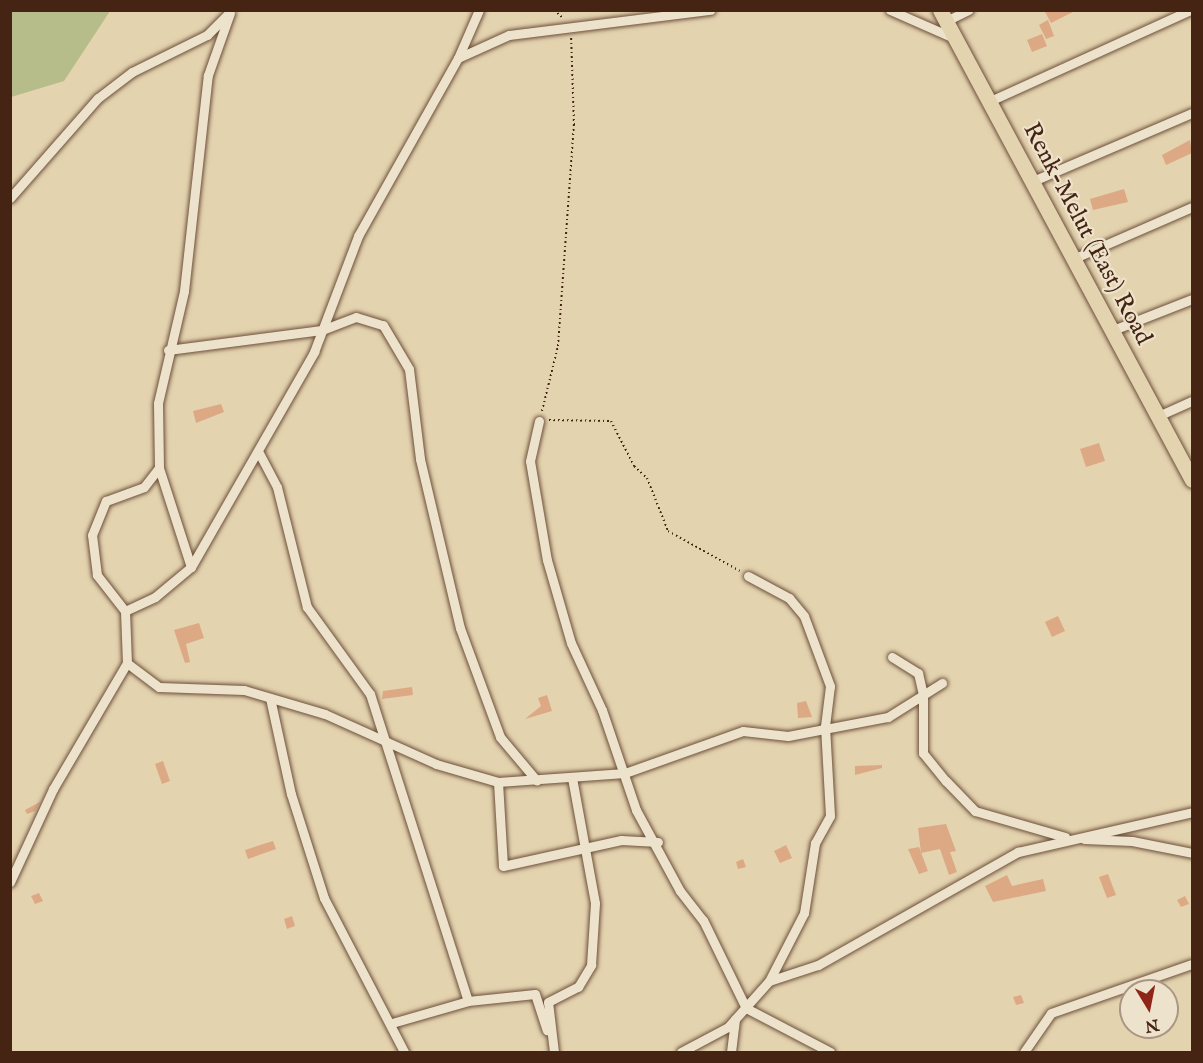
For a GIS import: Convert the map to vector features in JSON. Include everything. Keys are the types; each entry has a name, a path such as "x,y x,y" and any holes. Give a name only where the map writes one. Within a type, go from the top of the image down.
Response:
{"main road":[{"name":"Renk-Melut (East) Road","path":"943,16 1075,258 1192,480"}],"street":[{"path":"125,611 155,597 191,567 258,451 322,330 358,236 458,58 479,10"},
{"path":"458,58 509,35 710,10"},
{"path":"890,10 956,39"},
{"path":"943,16 969,10"},
{"path":"10,198 98,98 132,72 207,35 231,12"},
{"path":"191,567 159,468 158,404 168,350 184,291 208,75 231,12"},
{"path":"990,101 1191,12"},
{"path":"1033,181 1192,112"},
{"path":"1075,258 1192,207"},
{"path":"1113,330 1192,299"},
{"path":"168,350 322,330 356,317 383,325 409,369 420,459 460,628 500,737 537,781"},
{"path":"1158,416 1192,401"},
{"path":"539,421 531,461 547,560 571,643 625,774 636,810 658,842 746,1008 830,1053"},
{"path":"258,451 281,497 306,607 370,694 380,736 409,804 468,1001"},
{"path":"10,882 52,789 127,663 125,611 98,575 92,535 106,501 144,487 159,468"},
{"path":"681,1053 735,1019 770,981 804,913 814,843 830,816 825,726 830,686 804,616 789,598 748,576"},
{"path":"892,657 918,673 923,695 923,753 975,811 1067,838 1132,841 1192,853"},
{"path":"127,663 159,687 244,690 380,736 436,764 498,782 625,774 743,731 788,736 825,726 888,717 942,683"},
{"path":"270,698 291,794 324,898 377,1008 392,1023 404,1053"},
{"path":"392,1023 468,1001 535,994 554,1053 548,1002 578,987 591,965 595,903 581,849 572,778"},
{"path":"498,782 503,866 621,840 658,842"},
{"path":"770,981 818,965 1018,852 1067,838 1192,813"},
{"path":"1024,1053 1051,1013 1192,964"},
{"path":"731,1053 735,1019"}],"path":[{"path":"554,10 571,26 574,125 558,346 539,421 611,422 634,466 647,478 668,531 748,576"}],"green space":[{"path":"11,10 110,11 64,81 11,97"}],"building":[{"path":"1044,10 1077,10 1051,23"},
{"path":"1048,20 1054,36 1046,39 1039,25"},
{"path":"1042,34 1047,46 1032,52 1027,40"},
{"path":"1190,140 1192,153 1166,165 1162,155"},
{"path":"1124,189 1128,202 1093,210 1090,199"},
{"path":"221,404 224,412 196,423 193,411"},
{"path":"1099,443 1105,461 1086,467 1080,449"},
{"path":"1058,616 1065,631 1052,637 1045,622"},
{"path":"199,623 204,638 186,644 190,662 185,663 174,630"},
{"path":"412,687 413,695 382,699 383,691"},
{"path":"547,695 552,711 525,719 541,706 538,698"},
{"path":"806,701 812,717 798,718 797,703"},
{"path":"163,761 170,781 162,784 155,764"},
{"path":"882,765 882,768 855,775 855,766"},
{"path":"40,802 35,811 27,814 25,810"},
{"path":"946,824 956,851 950,852 957,872 949,875 940,849 921,853 918,828"},
{"path":"273,841 276,849 248,859 245,850"},
{"path":"786,845 792,858 780,863 774,851"},
{"path":"919,847 928,871 919,874 908,849"},
{"path":"743,859 746,867 738,869 736,862"},
{"path":"1108,874 1116,895 1107,898 1099,877"},
{"path":"1007,875 1012,886 1043,879 1046,891 993,902 985,886"},
{"path":"39,893 43,901 35,904 31,896"},
{"path":"1185,896 1189,904 1181,907 1177,900"},
{"path":"292,916 295,926 287,929 284,919"},
{"path":"1021,995 1024,1003 1016,1005 1013,997"}]}
